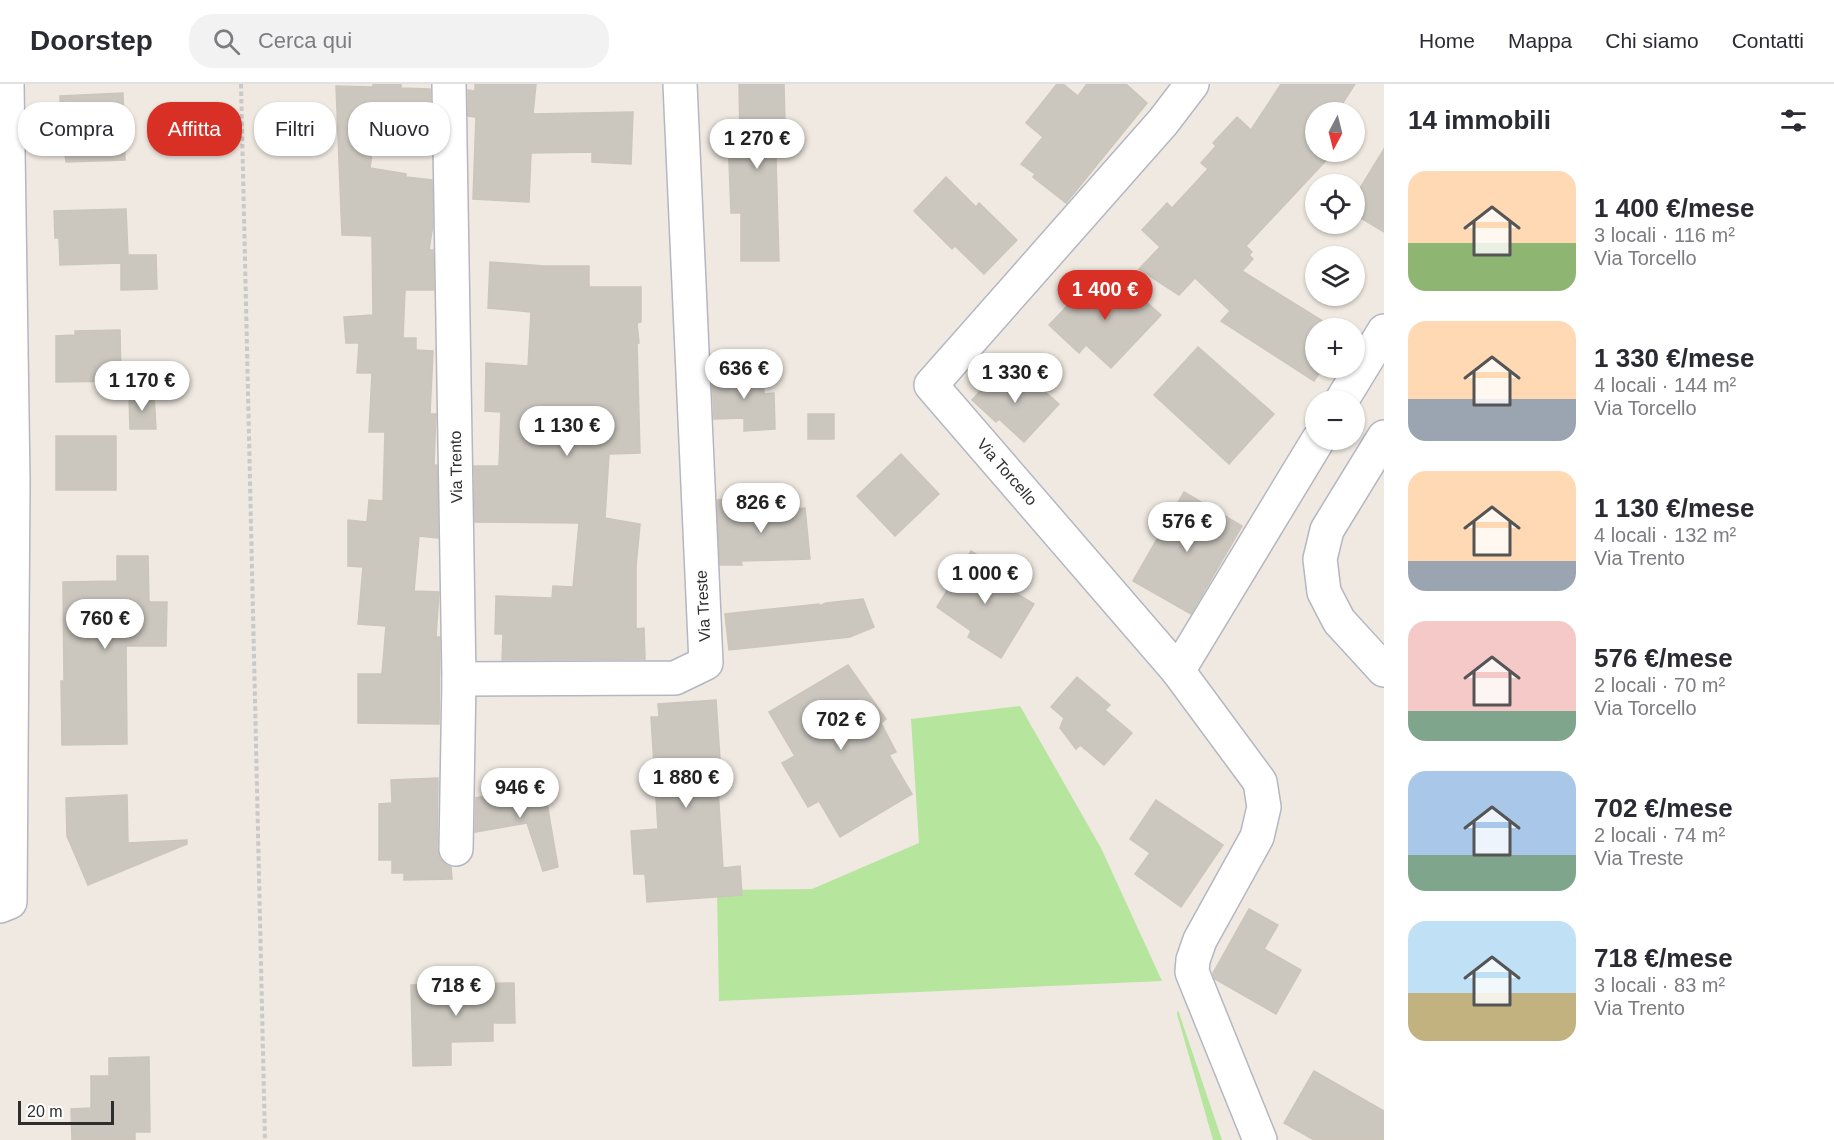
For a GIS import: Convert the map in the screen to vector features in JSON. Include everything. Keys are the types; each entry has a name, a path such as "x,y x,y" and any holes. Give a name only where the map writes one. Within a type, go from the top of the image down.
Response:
{"street":[{"path":"5,904 13,481 4,207 7,84"},
{"name":"Via Trento","path":"449,84 459,679 456,849"},
{"name":"Via Treste","path":"459,679 675,678 706,663 680,84"},
{"name":"Via Torcello","path":"1192,84 1155,131 931,385 1178,671 1260,782 1264,807 1257,837 1200,940 1193,960 1192,972 1260,1140"},
{"path":"1348,390 1384,331"},
{"path":"1384,437 1327,530 1320,559 1324,592 1339,621 1384,670"},
{"path":"1178,671 1312,450"}],"path":[{"path":"241,84 265,1140"}],"green space":[{"path":"1020,706 1101,848 1162,981 719,1001 717,890 812,889 919,843 911,719"},
{"path":"1178,1010 1222,1140 1213,1140 1177,1014"}],"building":[{"path":"373,84 401,84 401,88 430,89 430,102 348,102 348,156 372,156 370,168 406,174 406,177 432,180 433,225 429,250 433,250 434,290 405,290 403,338 416,338 416,350 433,351 430,414 436,414 434,465 437,465 438,538 419,536 414,591 439,592 436,637 440,637 439,724 358,723 358,674 382,674 386,626 358,624 363,567 348,566 348,520 367,522 369,500 383,501 385,432 369,432 372,373 357,373 359,343 346,343 344,317 373,315 372,236 342,235 336,86 373,87"},
{"path":"475,84 536,84 533,114 633,112 631,164 592,162 592,152 531,153 529,202 473,199 476,117 468,116 468,90 475,91"},
{"path":"739,84 784,84 785,126 775,126 779,261 741,261 741,213 731,213 728,135 740,135"},
{"path":"1057,84 1063,84 1078,96 1087,84 1126,84 1147,103 1066,203 1033,177 1035,174 1021,164 1043,137 1026,123"},
{"path":"1281,84 1355,84 1343,102 1305,102 1305,162 1325,162 1313,174 1305,174 1305,183 1246,246 1252,252 1249,255 1253,259 1242,271 1318,318 1305,318 1305,375 1221,321 1230,311 1195,278 1179,295 1139,269 1160,247 1142,230 1167,203 1172,208 1208,169 1201,163 1216,146 1213,143 1237,117 1251,130"},
{"path":"123,93 123,102 60,102 60,96"},
{"path":"1384,149 1384,232 1365,221 1365,180"},
{"path":"65,156 125,156 125,160 66,162"},
{"path":"946,177 976,207 979,203 1017,240 984,274 955,246 952,249 914,211"},
{"path":"126,209 128,255 156,255 157,289 121,290 121,263 60,265 59,238 55,238 54,211"},
{"path":"490,262 544,266 589,266 589,287 641,287 641,322 637,323 640,453 609,454 605,518 640,524 636,567 636,629 644,628 645,659 502,660 503,634 495,634 496,596 552,598 553,586 573,587 579,523 475,522 474,466 499,466 501,412 485,411 486,363 528,366 531,312 488,308"},
{"path":"1096,276 1116,294 1126,284 1161,315 1111,368 1086,345 1079,353 1049,325"},
{"path":"120,330 121,381 56,382 56,336 75,335 75,331"},
{"path":"1198,347 1274,414 1229,464 1154,395"},
{"path":"1003,366 1028,389 1037,385 1059,404 1024,442 999,419 996,422 972,400"},
{"path":"763,370 764,394 774,393 775,429 744,431 744,418 714,419 712,377 729,376 729,371"},
{"path":"154,395 156,429 130,429 129,396"},
{"path":"808,414 834,414 834,439 808,439"},
{"path":"56,436 116,436 116,490 56,490"},
{"path":"901,454 939,494 895,536 857,496"},
{"path":"1184,492 1242,526 1191,614 1133,581"},
{"path":"737,498 738,508 781,507 781,510 805,508 810,559 741,561 742,565 720,565 717,500"},
{"path":"971,551 1007,574 1001,584 1034,604 1001,658 968,637 971,631 937,607"},
{"path":"117,556 148,556 149,602 167,602 166,646 126,646 127,744 62,745 63,582 117,581"},
{"path":"863,599 874,627 850,637 729,650 725,614 819,604 819,606 826,603"},
{"path":"848,665 886,719 881,723 896,752 889,755 912,794 840,837 819,801 808,807 782,763 795,756 769,712"},
{"path":"1077,677 1110,705 1105,710 1132,733 1104,765 1080,745 1076,749 1060,728 1064,718 1051,707"},
{"path":"716,700 722,789 718,789 723,868 740,866 742,895 647,902 645,874 634,874 631,831 658,829 651,717 659,717 658,704"},
{"path":"438,778 437,849 440,859 451,867 452,879 404,880 404,873 392,873 392,860 379,860 379,804 392,803 391,780"},
{"path":"544,786 558,867 543,871 527,823 475,832 476,798"},
{"path":"127,795 128,843 187,840 187,844 88,885 67,836 66,798"},
{"path":"1156,800 1223,845 1181,907 1135,874 1150,853 1130,839"},
{"path":"1249,909 1278,925 1264,949 1301,970 1276,1014 1215,979 1213,973"},
{"path":"514,983 515,1023 493,1023 493,1041 451,1042 451,1065 413,1066 411,985"},
{"path":"149,1057 150,1132 135,1132 135,1140 72,1140 71,1109 91,1108 91,1076 109,1076 109,1058"},
{"path":"1314,1071 1384,1111 1384,1140 1314,1140 1284,1123"}]}
